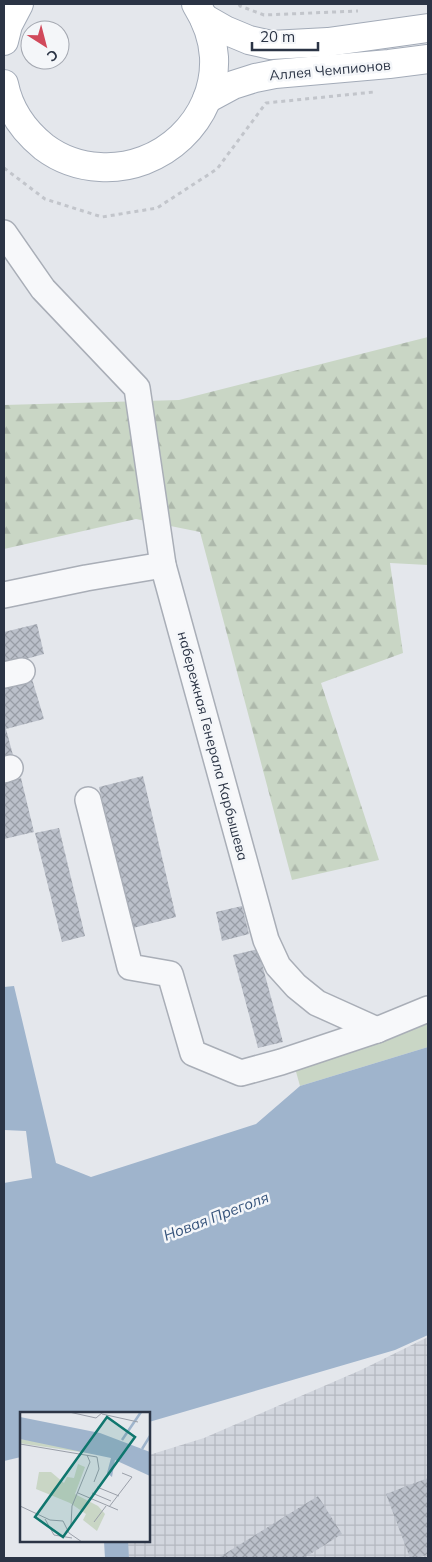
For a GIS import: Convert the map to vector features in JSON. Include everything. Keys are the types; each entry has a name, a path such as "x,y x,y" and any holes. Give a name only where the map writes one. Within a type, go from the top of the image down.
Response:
{"main road":[{"name":"Аллея Чемпионов","path":"200,11 226,30 249,40 271,45 328,42 428,28"},
{"name":"Аллея Чемпионов","path":"6,98 21,124 35,140 51,152 70,161 84,165 111,168 138,163 152,158 170,148 185,134 198,118 207,99 212,79 214,58 211,38 200,11"},
{"name":"Аллея Чемпионов","path":"207,99 233,85 261,76 428,59"}],"street":[{"name":"набережная Генерала Карбышева","path":"4,233 43,289 137,388 163,565 266,940 278,966 296,986 317,1003 377,1030"},
{"path":"4,595 86,578 163,565"},
{"path":"88,800 130,967 170,974 194,1053 242,1072 281,1062 377,1030 428,1009"}],"path":[{"path":"238,4 264,15 359,11"},
{"path":"4,168 45,199 102,217 158,208 217,169 266,103 375,92"}],"shaded area":[{"path":"428,1337 428,1558 129,1558 127,1542 150,1542 150,1455 204,1438 361,1370"}],"green space":[{"path":"428,337 428,565 390,563 403,653 321,683 379,860 292,880 200,532 136,519 4,549 4,405 179,400"},
{"path":"428,1020 428,1047 300,1086 295,1068"}],"water":[{"name":"Новая Преголя","path":"14,986 56,1163 91,1177 256,1124 300,1086 428,1047 428,1335 395,1350 150,1422 150,1412 20,1412 20,1457 4,1461 4,1183 32,1178 26,1131 4,1130 4,987"}],"building":[{"path":"37,624 44,654 4,665 4,632"},
{"path":"32,679 44,719 6,729 14,759 4,761 4,687"},
{"path":"143,776 176,917 133,928 99,787"},
{"path":"21,778 34,832 4,839 4,783"},
{"path":"59,828 85,936 62,942 35,833"},
{"path":"242,906 249,934 222,941 216,912"},
{"path":"258,949 283,1042 258,1048 233,955"},
{"path":"428,1478 428,1554 418,1558 410,1558 386,1494"},
{"path":"318,1496 342,1534 304,1558 218,1558"}],"waterway":[{"path":"116,1542 117,1558"}]}
